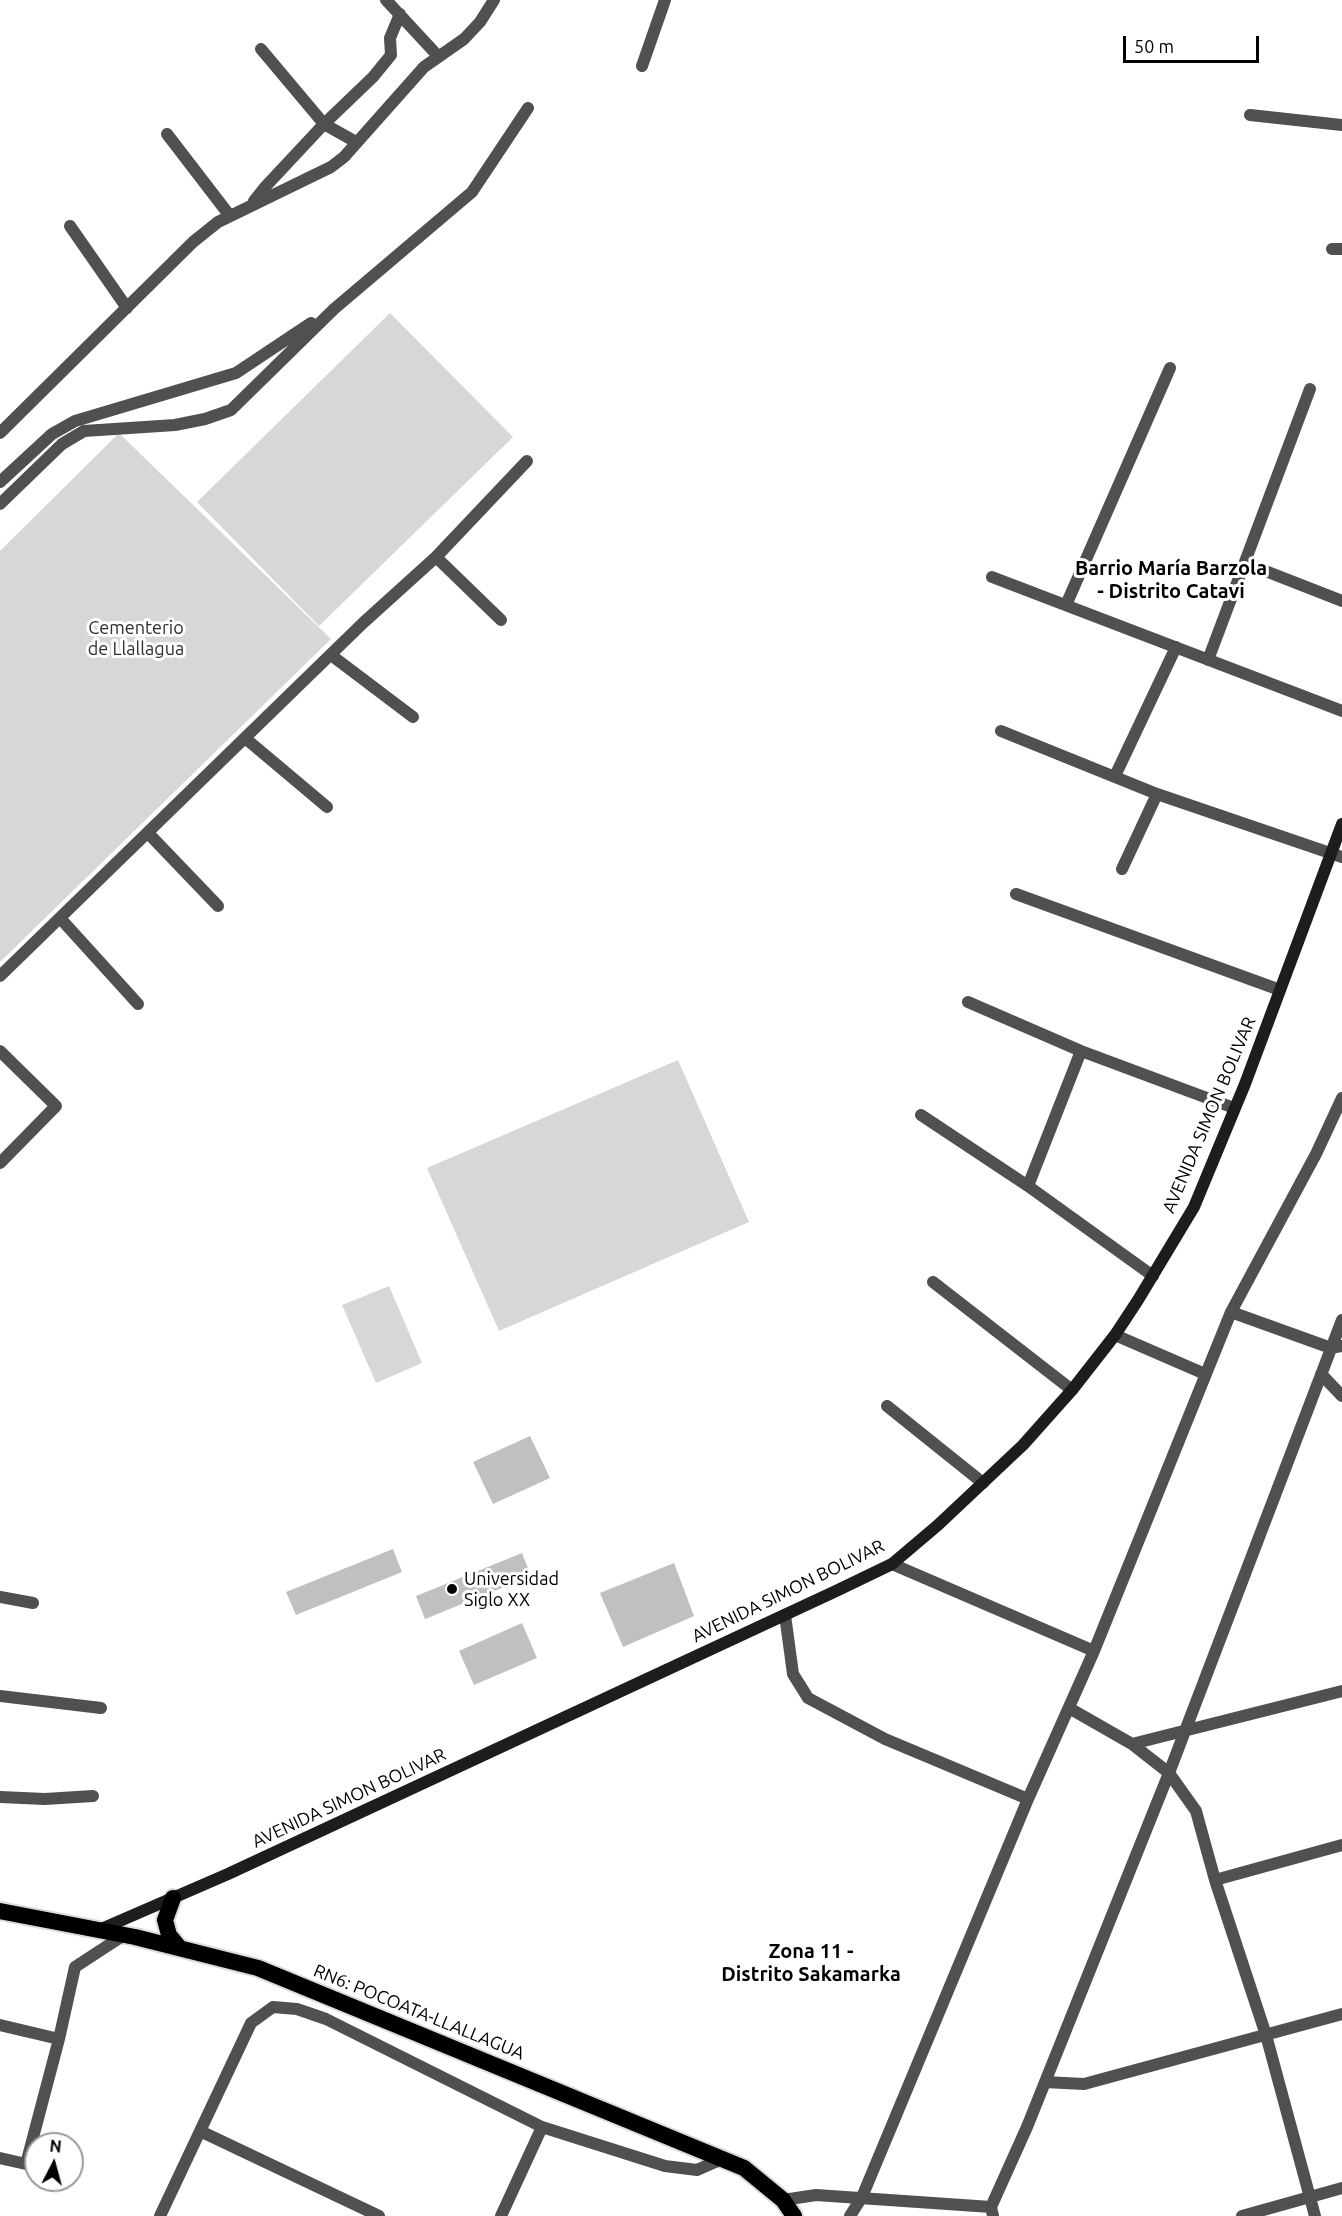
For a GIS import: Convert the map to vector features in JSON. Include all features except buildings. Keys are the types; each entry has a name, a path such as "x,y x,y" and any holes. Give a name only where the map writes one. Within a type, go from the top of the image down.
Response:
{"highway":[{"path":"173,1898 165,1920 169,1935 179,1947"},
{"name":"RN6: POCOATA-LLALLAGUA","path":"0,1911 179,1947 258,1968 744,2168 783,2200 794,2216"}],"main road":[{"name":"AVENIDA SIMON BOLIVAR","path":"98,1930 239,1869 892,1564 983,1484 1023,1445 1072,1390 1114,1335 1194,1208 1280,990 1337,856 1342,825"}],"street":[{"path":"386,0 438,56"},
{"path":"0,433 192,242 218,222 331,166 344,157 424,67 464,39 480,22 494,0"},
{"path":"642,66 665,0"},
{"path":"252,205 266,186 324,124 373,77 391,55 390,38 399,14"},
{"path":"261,49 324,124 356,142"},
{"path":"0,504 62,444 84,431 175,425 205,419 231,410 334,309 472,192 528,108"},
{"path":"1250,115 1342,125"},
{"path":"167,134 230,216"},
{"path":"70,226 127,308"},
{"path":"0,482 52,434 75,421 236,373 334,309"},
{"path":"1066,605 1170,368"},
{"path":"1208,660 1310,389"},
{"path":"0,976 244,738 436,556 527,461"},
{"path":"436,556 501,620"},
{"path":"1245,563 1342,601"},
{"path":"992,577 1342,711"},
{"path":"1115,776 1176,647"},
{"path":"331,655 413,717"},
{"path":"1001,731 1156,794 1337,856"},
{"path":"244,738 327,807"},
{"path":"1122,869 1156,794"},
{"path":"148,833 218,906"},
{"path":"1017,894 1280,990"},
{"path":"60,918 138,1004"},
{"path":"968,1002 1081,1051 1234,1108"},
{"path":"0,1051 56,1106 0,1163"},
{"path":"1028,1185 1081,1051"},
{"path":"850,2216 862,2197 1028,1799 1094,1651 1231,1312 1316,1154 1342,1098"},
{"path":"921,1115 1028,1185 1153,1276"},
{"path":"933,1282 1072,1390"},
{"path":"1231,1312 1337,1347"},
{"path":"783,2200 816,2194 992,2211 1169,1773 1183,1731 1321,1374 1337,1347 1342,1320"},
{"path":"1114,1335 1205,1374"},
{"path":"1321,1374 1342,1396"},
{"path":"887,1406 983,1484"},
{"path":"892,1564 1094,1651"},
{"path":"0,1597 33,1603"},
{"path":"785,1615 793,1674 808,1698 885,1739 1028,1799"},
{"path":"1132,1744 1342,1691"},
{"path":"0,1696 101,1708"},
{"path":"1069,1708 1132,1744 1169,1773 1196,1811 1215,1880 1266,2035 1315,2216"},
{"path":"0,1797 45,1799 93,1796"},
{"path":"1215,1880 1342,1845"},
{"path":"0,2158 26,2164 60,2039 75,1967 124,1935"},
{"path":"160,2216 251,2023 273,2007 297,2009 326,2019 542,2127 664,2166 697,2170 722,2159"},
{"path":"1045,2082 1084,2084 1342,2014"},
{"path":"0,2025 60,2039"},
{"path":"501,2216 542,2127"},
{"path":"200,2131 379,2216"},
{"path":"1242,2216 1342,2188"}],"green space":[{"path":"390,313 513,437 319,626 197,502"},
{"name":"Cementerio de Llallagua","path":"119,433 331,639 0,962 0,551"},
{"path":"678,1060 749,1222 499,1331 427,1168"},
{"path":"389,1286 422,1363 376,1383 342,1305"}],"place":[{"name":"Universidad Siglo XX","path":"452,1589"}],"district":[{"name":"Barrio María Barzola - Distrito Catavi","path":"1171,580"},
{"name":"Zona 11 - Distrito Sakamarka","path":"811,1962"}]}
